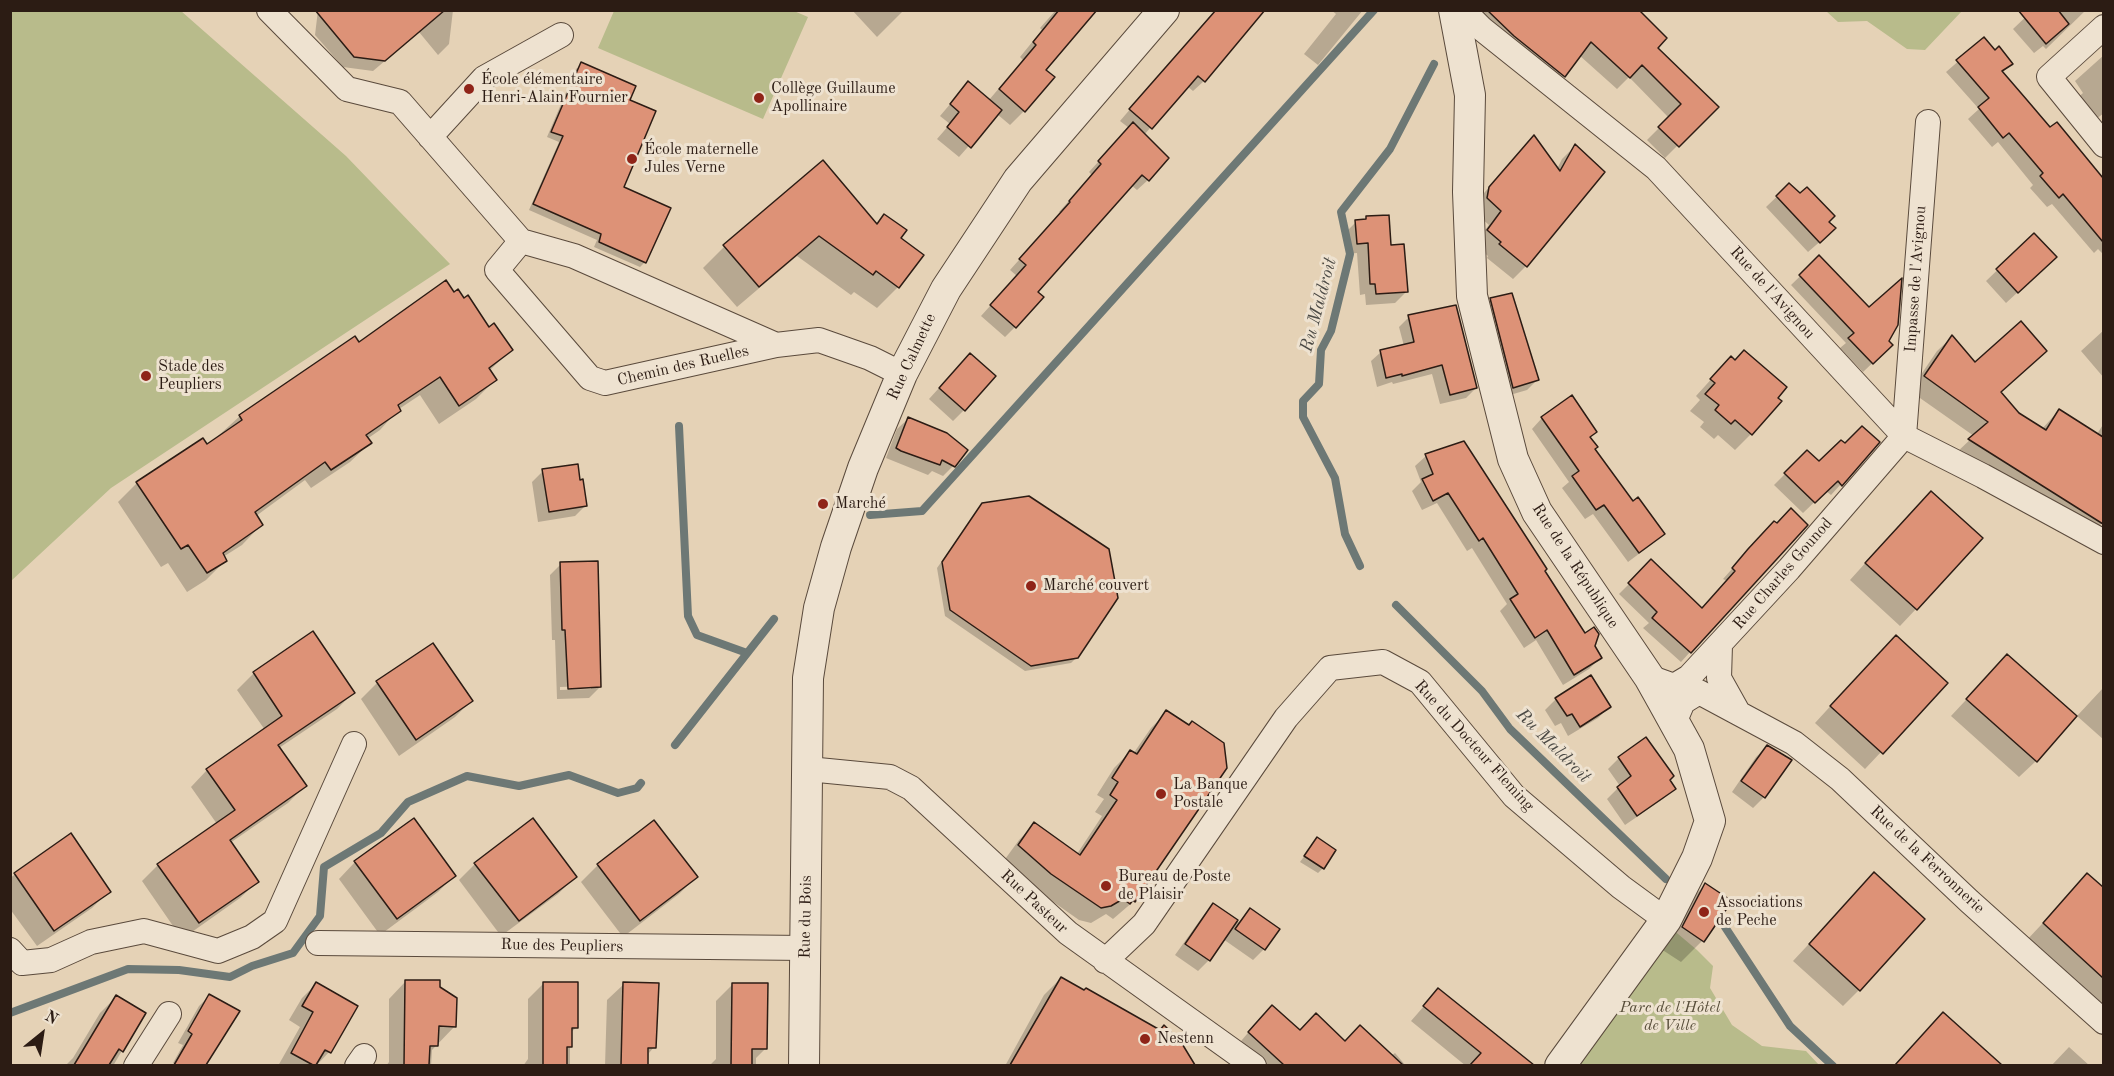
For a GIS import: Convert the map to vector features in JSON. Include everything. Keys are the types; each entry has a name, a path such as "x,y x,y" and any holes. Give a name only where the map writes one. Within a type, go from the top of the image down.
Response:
{"street":[{"path":"269,10 347,89 400,102 521,241"},
{"name":"Rue Calmette","path":"808,769 808,678 819,608 836,547 863,468 902,374 946,289 1018,180 1164,10"},
{"name":"Rue de la République","path":"1454,10 1470,95 1468,192 1472,296 1513,459 1537,512 1649,677 1689,749 1710,821 1697,858 1666,920 1560,1065"},
{"name":"Rue de l'Avignou","path":"1463,10 1482,29 1656,168 1904,436 1983,476 2103,542"},
{"path":"2103,27 2049,77 2103,145"},
{"path":"430,137 484,78 561,35"},
{"name":"Impasse de l'Avignou","path":"1904,436 1928,122"},
{"name":"Chemin des Ruelles","path":"776,345 574,256 521,241 497,270 590,378 605,384 776,345 819,340 870,358 902,374"},
{"name":"Rue Charles Gounod","path":"1649,677 1674,686 1689,677 1720,645 1904,436"},
{"path":"1720,645 1719,678 1739,713"},
{"name":"Rue du Docteur Fleming","path":"1105,961 1144,924 1286,717 1330,668 1383,662 1420,682 1514,796 1622,887 1666,920"},
{"name":"Rue de la Ferronnerie","path":"1674,723 1683,702 1699,692 1794,743 1840,779 1969,901 2103,1022"},
{"path":"10,950 22,963 51,960 91,942 144,931 218,951 252,937 275,921 354,744"},
{"name":"Rue du Bois","path":"804,1065 808,769"},
{"name":"Rue Pasteur","path":"808,769 890,777 911,788 1068,933 1254,1065"},
{"name":"Rue des Peupliers","path":"318,943 806,948"},
{"path":"136,1065 169,1014"}],"green space":[{"name":"Stade des Peupliers","path":"11,10 181,11 346,156 450,264 111,488 11,581"},
{"path":"614,11 794,11 808,17 763,119 598,48"},
{"path":"1826,11 1962,11 1925,50 1907,49 1867,21 1838,22"},
{"name":"Parc de l'Hôtel de Ville","path":"1671,928 1713,966 1710,988 1732,1025 1762,1046 1806,1051 1819,1065 1576,1066"}],"building":[{"path":"315,10 445,10 385,61 354,57"},
{"path":"1059,10 1097,10 1046,70 1055,77 1025,112 999,89 1036,45 1033,42"},
{"path":"1216,10 1265,10 1205,82 1198,76 1152,129 1129,109"},
{"path":"1487,10 1639,10 1667,38 1658,48 1719,107 1679,147 1658,127 1681,104 1642,65 1630,78 1591,42 1565,77 1514,36"},
{"path":"2018,10 2058,10 2069,24 2046,44"},
{"path":"1984,37 1995,50 1999,46 2013,64 2002,71 2050,127 2057,122 2103,178 2103,242 2063,194 2059,198 2040,176 2043,173 2009,133 2003,138 1978,107 1989,98 1956,60"},
{"path":"581,62 636,86 630,100 656,111 624,187 671,208 646,263 599,242 601,234 533,204 563,136 551,132"},
{"path":"968,81 1002,110 971,148 947,127 959,112 950,104"},
{"path":"1133,122 1169,158 1149,181 1142,175 1038,292 1044,297 1016,328 990,305 1026,265 1019,259 1070,202 1101,164 1098,161"},
{"path":"1534,135 1560,171 1575,144 1605,172 1527,267 1499,244 1501,242 1487,230 1501,211 1487,198 1489,187"},
{"path":"823,160 877,224 884,214 907,230 901,238 924,255 899,288 876,271 873,275 819,236 759,287 723,245"},
{"path":"1789,183 1800,193 1807,187 1835,216 1829,222 1836,228 1820,243 1776,196"},
{"path":"1389,215 1391,245 1404,244 1408,292 1376,294 1375,284 1370,284 1368,243 1357,244 1355,220 1366,219 1366,216"},
{"path":"2034,233 2057,257 2018,293 1996,269"},
{"path":"1819,255 1869,307 1902,278 1898,325 1889,341 1893,345 1873,364 1848,338 1854,333 1799,275"},
{"path":"446,280 454,292 458,289 464,298 468,295 489,327 494,323 513,350 489,368 497,380 459,406 440,377 398,405 401,411 366,435 372,443 331,470 325,462 255,512 263,525 223,553 227,561 207,573 188,545 181,549 136,482 203,438 207,444 242,420 239,415 355,336 359,342"},
{"path":"1512,293 1539,380 1513,388 1490,298"},
{"path":"1456,305 1477,388 1450,395 1442,365 1386,378 1380,350 1414,342 1408,315"},
{"path":"2021,321 2047,351 2001,392 2019,413 2046,430 2059,409 2103,437 2103,524 1968,439 1988,422 1924,376 1952,335 1975,362"},
{"path":"1744,350 1787,387 1778,398 1782,401 1752,435 1735,420 1731,424 1715,410 1719,405 1705,394 1715,383 1710,379 1731,356 1735,360"},
{"path":"970,353 996,376 965,411 939,388"},
{"path":"1572,395 1597,432 1590,437 1598,447 1595,449 1633,501 1638,497 1665,534 1639,553 1604,505 1596,510 1572,476 1579,471 1541,417"},
{"path":"908,417 947,433 968,450 955,467 942,460 940,465 896,448"},
{"path":"1862,426 1880,442 1842,486 1838,481 1815,503 1784,473 1807,450 1819,461 1841,440 1845,443"},
{"path":"1464,441 1547,569 1545,571 1585,633 1594,627 1599,634 1595,646 1602,658 1574,675 1547,630 1535,638 1510,599 1518,594 1483,538 1479,541 1448,493 1433,501 1422,479 1433,474 1425,454"},
{"path":"578,464 587,506 549,512 542,469"},
{"path":"1931,491 1983,538 1917,610 1865,563"},
{"name":"Marché couvert","path":"1029,496 1109,549 1118,598 1078,658 1031,666 950,610 942,562 982,503"},
{"path":"1791,508 1808,525 1691,653 1652,618 1657,612 1628,583 1651,559 1702,608 1735,571 1732,568 1748,549 1774,521 1777,523"},
{"path":"598,561 601,687 568,689 565,630 562,630 560,562"},
{"path":"313,631 355,693 278,745 307,786 230,840 259,882 199,923 157,864 235,810 206,769 282,716 253,672"},
{"path":"1896,635 1948,683 1883,754 1830,706"},
{"path":"433,643 473,701 416,740 376,681"},
{"path":"2007,654 2077,716 2037,762 1966,699"},
{"path":"1591,675 1611,707 1580,727 1572,714 1567,716 1555,698"},
{"path":"1166,710 1189,725 1192,721 1224,743 1227,768 1135,902 1133,900 1130,904 1123,899 1111,906 1101,908 1051,874 1018,845 1034,822 1080,855 1117,800 1110,795 1118,782 1112,778 1130,750 1137,754"},
{"path":"1646,737 1674,776 1670,780 1676,789 1637,816 1617,787 1631,776 1618,757"},
{"path":"1767,745 1792,760 1765,798 1741,781"},
{"path":"414,818 456,876 397,919 354,861"},
{"path":"533,818 577,877 519,921 474,863"},
{"path":"654,820 698,877 640,921 597,864"},
{"path":"71,833 111,892 54,931 14,873"},
{"path":"1317,837 1336,850 1324,869 1304,856"},
{"path":"1874,872 1925,919 1860,991 1809,944"},
{"path":"2087,873 2103,887 2103,978 2043,923"},
{"name":"Associations de Peche","path":"1705,883 1732,901 1704,942 1682,927"},
{"path":"1213,903 1238,920 1210,961 1185,944"},
{"path":"1250,908 1280,929 1265,950 1235,929"},
{"path":"1061,977 1084,990 1086,988 1160,1030 1164,1025 1181,1042 1195,1065 1010,1065"},
{"path":"405,980 440,980 440,987 457,998 456,1027 439,1026 438,1046 430,1046 429,1065 404,1065"},
{"path":"316,982 358,1006 331,1053 325,1050 316,1065 313,1065 291,1053 313,1012 302,1006"},
{"path":"543,982 578,982 578,1028 572,1028 572,1047 567,1047 567,1065 543,1065"},
{"path":"623,982 659,983 656,1048 648,1048 648,1065 621,1065"},
{"path":"732,983 768,983 767,1049 752,1049 752,1065 731,1065"},
{"path":"1438,988 1534,1065 1470,1065 1481,1053 1423,1006"},
{"path":"209,994 240,1011 206,1065 174,1065 192,1034 188,1031"},
{"path":"116,995 146,1013 123,1052 119,1049 109,1065 74,1065"},
{"path":"1272,1005 1300,1030 1316,1013 1345,1041 1360,1025 1403,1065 1284,1065 1248,1032"},
{"path":"1943,1012 2002,1065 1895,1065"}],"waterway":[{"path":"870,515 922,511 1374,10"},
{"name":"Ru Maldroit","path":"1360,566 1345,534 1335,478 1303,417 1303,401 1319,384 1321,350 1331,331 1350,254 1341,212 1390,149 1434,64"},
{"path":"679,426 688,616 697,635 747,653"},
{"name":"Ru Maldroit","path":"1396,605 1482,691 1510,729 1666,879"},
{"path":"675,745 774,619"},
{"path":"10,1013 128,969 179,970 230,977 252,966 293,953 320,916 324,867 381,833 408,802 467,776 519,786 569,775 618,793 637,788 641,783"},
{"name":"Ru Maldroit","path":"1725,927 1790,1026 1833,1066"}],"place":[{"name":"École élémentaire Henri-Alain Fournier","path":"469,89"},
{"name":"Collège Guillaume Apollinaire","path":"759,98"},
{"name":"École maternelle Jules Verne","path":"632,159"},
{"name":"Stade des Peupliers","path":"146,376"},
{"name":"Marché","path":"823,504"},
{"name":"Marché couvert","path":"1031,586"},
{"name":"La Banque Postale","path":"1161,794"},
{"name":"Bureau de Poste de Plaisir","path":"1106,886"},
{"name":"Associations de Peche","path":"1704,912"},
{"name":"Nestenn","path":"1145,1039"}]}
